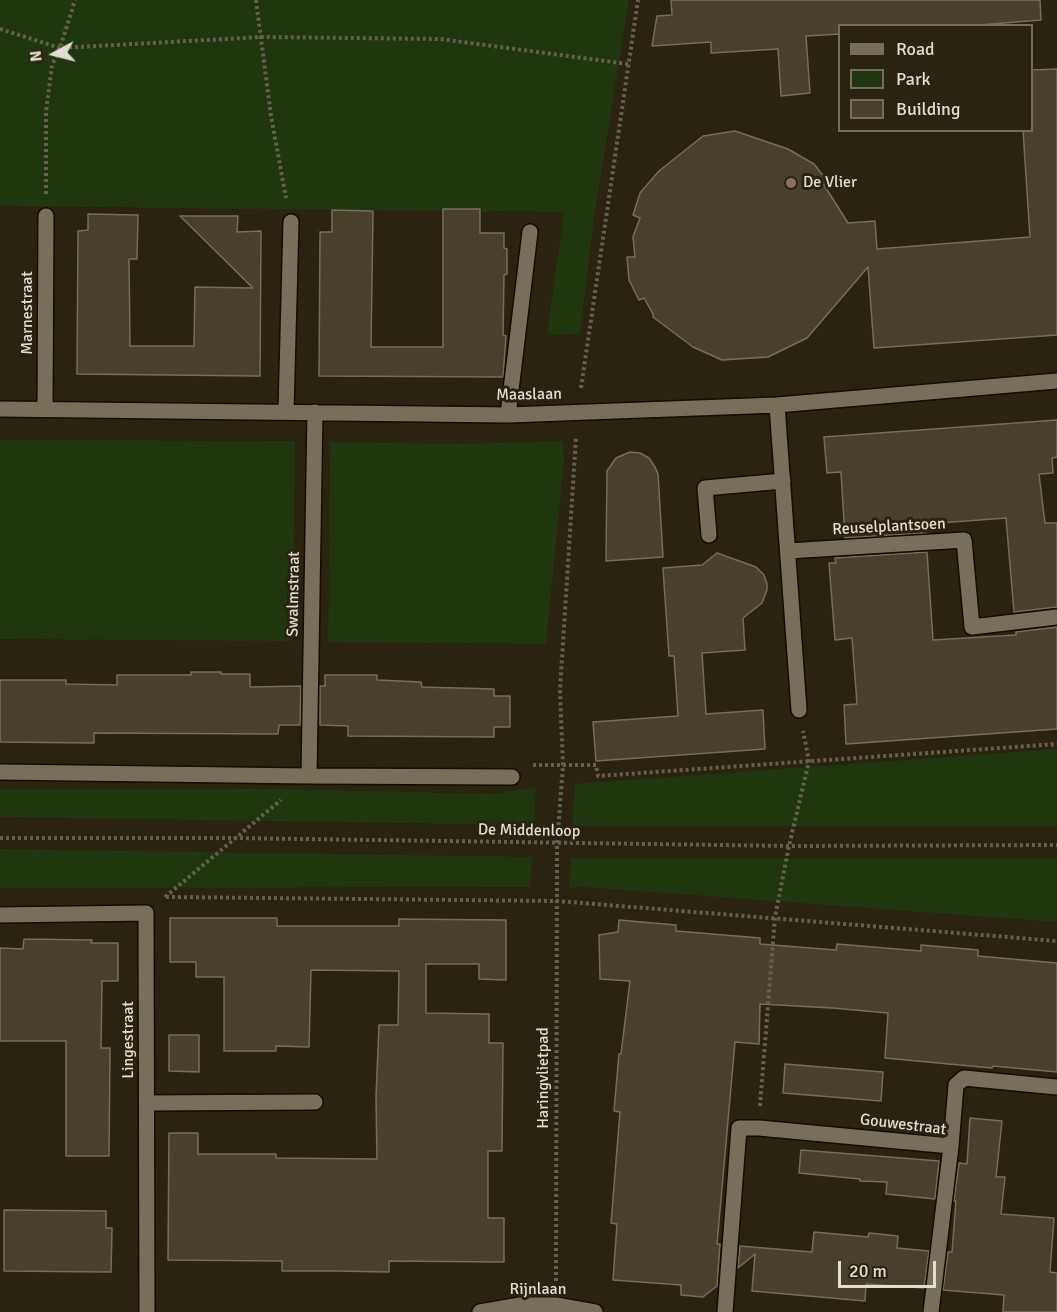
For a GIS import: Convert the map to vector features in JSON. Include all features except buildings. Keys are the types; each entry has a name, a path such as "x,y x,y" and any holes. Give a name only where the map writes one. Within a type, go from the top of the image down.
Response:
{"street":[{"name":"Marnestraat","path":"45,410 46,216"},
{"path":"286,411 291,222"},
{"path":"507,415 530,232"},
{"name":"Maaslaan","path":"0,409 507,415 777,405 1057,381"},
{"path":"777,405 799,710"},
{"name":"Swalmstraat","path":"309,776 315,412"},
{"path":"710,536 705,488 783,482"},
{"name":"Reuselplantsoen","path":"788,551 964,540 972,627 1057,617"},
{"path":"0,772 512,777"},
{"path":"0,915 146,913"},
{"name":"Lingestraat","path":"146,913 147,1312"},
{"path":"951,1146 956,1085 964,1078 1057,1087"},
{"path":"147,1103 315,1102"},
{"path":"725,1312 739,1128 759,1128"},
{"name":"Gouwestraat","path":"759,1128 951,1146 931,1312"},
{"name":"Rijnlaan","path":"480,1312 520,1305 556,1305 595,1312"}],"path":[{"path":"46,216 46,112 52,65 60,48 75,0"},
{"path":"256,0 271,116 291,222"},
{"path":"0,30 60,48 261,36 440,39 628,64"},
{"path":"759,1128 774,917 809,761 799,710"},
{"path":"563,766 596,765 598,776 1057,744"},
{"path":"146,913 309,776"},
{"name":"De Middenloop","path":"0,838 235,838 789,846 1057,845"},
{"name":"Haringvlietpad","path":"556,1305 557,844"},
{"path":"166,897 557,901 1057,941"}],"green space":[{"path":"0,0 629,0 594,217 580,334 547,335 564,212 0,206"},
{"path":"0,440 295,441 293,641 0,639"},
{"path":"563,441 564,460 546,644 328,642 330,442 460,444"},
{"path":"1057,749 1057,826 572,826 575,784"},
{"path":"536,788 534,825 0,817 0,789 279,789 491,794"},
{"path":"0,849 532,857 530,887 0,888"},
{"path":"571,858 1057,858 1057,922 584,887 569,888"}],"place":[{"name":"De Vlier","path":"791,183"}]}
